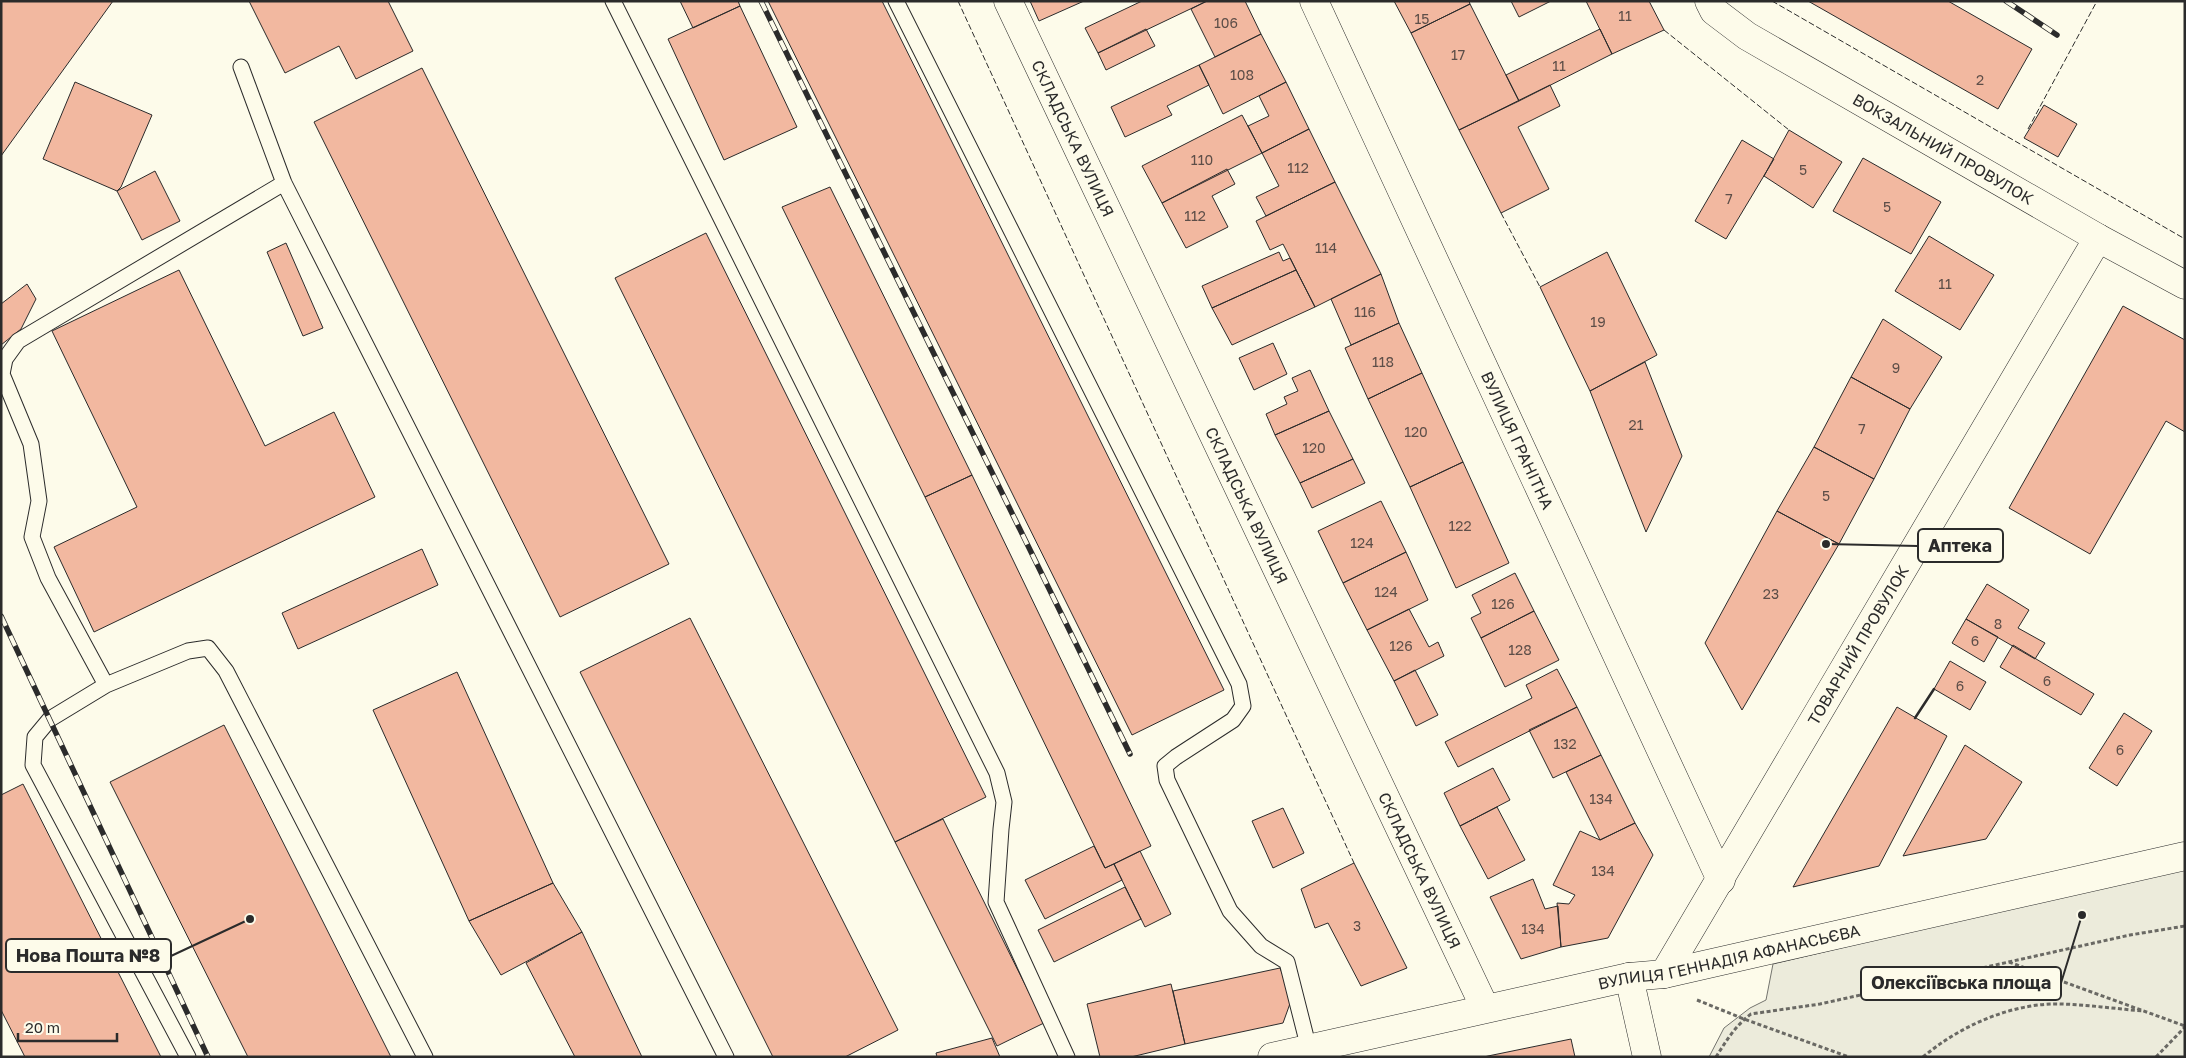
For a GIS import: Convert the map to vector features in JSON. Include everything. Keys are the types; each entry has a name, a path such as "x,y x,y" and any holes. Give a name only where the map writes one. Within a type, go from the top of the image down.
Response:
{"street":[{"name":"СКЛАДСЬКА ВУЛИЦЯ","path":"1008,1 1485,1008"},
{"name":"ВУЛИЦЯ ГРАНІТНА","path":"1314,1 1721,880"},
{"name":"ВОКЗАЛЬНИЙ ПРОВУЛОК","path":"1709,1 1714,11 1747,36 2098,238 2185,285"},
{"name":"ТОВАРНИЙ ПРОВУЛОК","path":"1664,974 2098,238"},
{"name":"ВУЛИЦЯ ГЕННАДІЯ АФАНАСЬЄВА","path":"1272,1057 1629,977 1664,974 2185,856"},
{"path":"1629,977 1647,1057"}],"lane":[{"path":"613,1 997,773 1004,802 996,902 1067,1057"},
{"path":"896,1 1238,684 1242,706 1233,720 1176,756 1165,766 1167,780 1230,912 1261,946 1287,962 1309,1049"},
{"path":"241,67 284,183 726,1057"},
{"path":"106,685 48,578 32,537 39,501 31,444 2,374 5,359 18,341 284,183"},
{"path":"188,1057 33,765 35,737 50,719 106,685 188,651 208,648 226,671 425,1057"}],"path":[{"path":"1716,1057 1728,1038 1744,1019 1752,1014 1820,1004 2130,934 2185,926"},
{"path":"2008,962 2185,1026 2156,1057"},
{"path":"1664,974 1685,994 1744,1019 1849,1057"},
{"path":"1923,1057 1970,1026 2014,1009 2062,1004 2144,1011"}],"shaded area":[{"path":"2185,866 2185,1057 1709,1057 1724,1028 1750,1008 1766,1000 1773,964"}],"building":[{"path":"1,1 113,1 1,156"},
{"path":"249,1 388,1 413,51 356,79 339,46 285,73"},
{"path":"680,1 738,1 740,6 693,28"},
{"path":"768,1 882,1 1224,690 1132,735"},
{"path":"1030,1 1084,1 1039,21"},
{"path":"1142,1 1207,1 1098,53 1085,28"},
{"path":"1207,1 1245,1 1261,34 1215,57 1191,9"},
{"path":"1394,1 1469,1 1470,4 1411,33"},
{"path":"1511,1 1551,1 1519,17"},
{"path":"1586,1 1649,1 1664,30 1612,54"},
{"path":"1808,1 1948,1 2032,49 1998,109"},
{"path":"1470,4 1519,101 1459,130 1411,33"},
{"path":"740,6 797,127 724,160 668,39"},
{"path":"1146,29 1155,46 1106,70 1098,53"},
{"path":"1600,29 1612,54 1519,101 1506,75"},
{"path":"1261,34 1286,82 1223,114 1199,65"},
{"path":"1199,65 1209,85 1167,106 1172,115 1125,137 1111,107"},
{"path":"422,68 669,564 560,617 314,122"},
{"path":"75,82 152,115 121,187 117,191 43,159"},
{"path":"1286,82 1309,129 1262,153 1248,126 1269,116 1259,96"},
{"path":"1550,85 1560,106 1518,127 1549,189 1501,213 1459,130"},
{"path":"2044,105 2077,124 2058,157 2024,138"},
{"path":"1242,115 1262,153 1162,203 1142,166"},
{"path":"1309,129 1335,182 1266,216 1256,197 1279,186 1262,153"},
{"path":"1789,130 1842,162 1813,208 1764,176"},
{"path":"1742,140 1774,159 1726,239 1695,221"},
{"path":"1863,158 1941,202 1911,254 1833,211"},
{"path":"1227,169 1235,184 1212,196 1228,227 1186,248 1162,203"},
{"path":"155,171 180,221 142,240 117,191"},
{"path":"1335,182 1381,274 1315,307 1283,244 1270,250 1256,221"},
{"path":"830,187 972,475 925,497 782,207"},
{"path":"706,233 986,797 895,842 615,278"},
{"path":"1929,236 1994,275 1960,330 1895,291"},
{"path":"286,243 323,328 303,336 267,252"},
{"path":"1279,252 1283,261 1290,258 1296,270 1212,308 1202,286"},
{"path":"1607,252 1657,355 1590,391 1540,287"},
{"path":"179,270 265,446 334,412 375,497 94,632 54,547 137,507 52,331"},
{"path":"1296,270 1315,307 1232,345 1212,308"},
{"path":"1381,274 1399,323 1351,345 1331,299"},
{"path":"27,284 36,299 21,329 1,345 1,304"},
{"path":"2123,306 2185,340 2185,432 2166,421 2090,554 2009,508"},
{"path":"1883,319 1942,357 1910,409 1851,377"},
{"path":"1399,323 1422,373 1368,399 1345,348"},
{"path":"1273,343 1287,374 1254,390 1239,358"},
{"path":"1645,362 1682,456 1646,532 1590,391"},
{"path":"1310,370 1329,411 1275,435 1266,414 1287,404 1284,397 1298,391 1292,378"},
{"path":"1422,373 1463,462 1410,487 1368,399"},
{"path":"1851,377 1910,409 1874,479 1814,447"},
{"path":"1329,411 1353,459 1300,483 1275,435"},
{"path":"1814,447 1874,479 1839,544 1777,511"},
{"path":"1353,459 1365,483 1312,508 1300,483"},
{"path":"1463,462 1509,563 1456,588 1410,487"},
{"path":"972,475 1151,846 1105,868 925,497"},
{"path":"1381,501 1406,552 1343,583 1318,531"},
{"path":"1777,511 1839,544 1742,710 1705,643"},
{"path":"422,549 438,585 298,649 282,613"},
{"path":"1406,552 1428,600 1367,630 1343,583"},
{"path":"1515,573 1534,611 1481,638 1471,618 1481,613 1472,595"},
{"path":"1987,584 2029,610 2018,628 2045,643 2035,659 1966,619"},
{"path":"1409,609 1429,647 1438,642 1444,656 1394,681 1367,630"},
{"path":"1534,611 1559,660 1505,687 1481,638"},
{"path":"690,618 898,1030 845,1057 773,1057 580,672"},
{"path":"1966,619 1998,637 1984,662 1952,643"},
{"path":"2013,645 2094,694 2081,715 2000,667"},
{"path":"1950,661 1986,682 1970,710 1934,689"},
{"path":"1557,669 1577,707 1458,767 1445,742 1532,698 1526,685"},
{"path":"1415,670 1438,715 1416,726 1394,681"},
{"path":"457,672 553,883 469,921 373,710"},
{"path":"1577,707 1601,755 1553,778 1529,730"},
{"path":"1897,707 1947,736 1879,866 1793,887"},
{"path":"2124,713 2152,731 2117,786 2089,768"},
{"path":"224,725 391,1057 248,1057 110,782"},
{"path":"1965,745 2022,782 1986,839 1903,856"},
{"path":"1601,755 1635,823 1600,840 1566,772"},
{"path":"1493,768 1510,800 1460,826 1444,793"},
{"path":"23,784 161,1057 25,1057 1,1010 1,795"},
{"path":"1497,807 1525,860 1488,879 1460,826"},
{"path":"1283,808 1304,853 1273,868 1252,821"},
{"path":"943,819 1044,1023 997,1046 895,842"},
{"path":"1635,823 1653,855 1608,938 1561,947 1557,903 1569,904 1575,895 1553,885 1580,831 1600,840"},
{"path":"1094,846 1105,868 1114,864 1122,880 1045,919 1025,880"},
{"path":"1140,851 1171,914 1145,927 1114,864"},
{"path":"1354,863 1407,968 1361,986 1328,923 1315,928 1301,889"},
{"path":"1533,879 1545,909 1558,906 1561,947 1521,959 1490,897"},
{"path":"553,883 582,932 501,975 469,921"},
{"path":"1125,887 1141,919 1054,962 1038,930"},
{"path":"582,932 642,1057 575,1057 526,963"},
{"path":"1280,968 1292,998 1283,1023 1185,1044 1173,991"},
{"path":"1171,984 1185,1044 1131,1057 1100,1057 1087,1004"},
{"path":"992,1038 1000,1057 937,1057 936,1053"},
{"path":"1571,1039 1575,1057 1484,1057 1488,1056"}],"railway":[{"path":"761,1 1130,754"},
{"path":"2006,1 2057,35"},
{"path":"1,616 208,1057"}],"fence":[{"path":"958,1 1354,863"},
{"path":"1772,1 2185,239"},
{"path":"2028,129 2097,1"},
{"path":"1664,30 1789,130"},
{"path":"1501,213 1540,287"}],"wall":[{"path":"1915,718 1934,689"}],"place":[{"name":"Аптека","path":"1826,544"},
{"name":"Олексіївська площа","path":"2082,915"},
{"name":"Нова Пошта №8","path":"250,919"}]}
